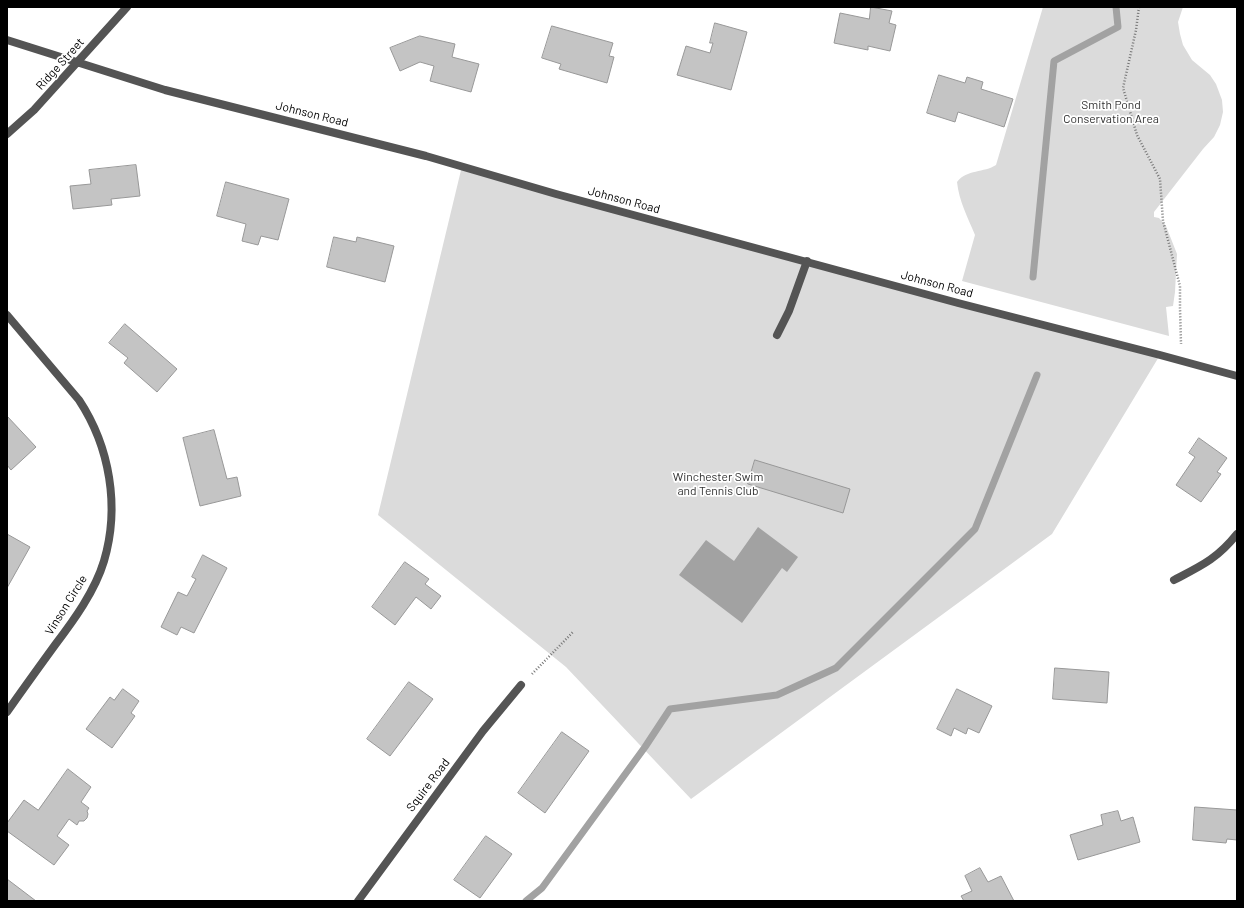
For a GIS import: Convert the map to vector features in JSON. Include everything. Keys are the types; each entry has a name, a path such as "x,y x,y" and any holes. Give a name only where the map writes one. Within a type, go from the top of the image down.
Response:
{"street":[{"name":"Ridge Street","path":"7,134 34,110 128,7"},
{"name":"Johnson Road","path":"7,40 165,90 426,156 556,194 958,303 1237,376"},
{"path":"777,335 789,311 807,261"},
{"name":"Vinson Circle","path":"7,315 80,400 89,414 96,429 107,466 112,506 110,531 104,561 90,592 66,631 7,712"},
{"path":"1174,580 1217,556 1237,534"},
{"name":"Squire Road","path":"358,901 483,731 521,686"}],"path":[{"path":"1139,7 1136,30 1123,88 1137,135 1160,179 1163,221 1180,286 1183,361"},
{"path":"521,686 573,632"}],"green space":[{"name":"Smith Pond Conservation Area","path":"1043,7 1183,7 1178,22 1183,45 1192,60 1210,75 1216,84 1222,100 1223,112 1220,125 1214,137 1154,212 1154,217 1159,218 1166,226 1177,254 1173,306 1166,307 1169,336 962,281 975,235 962,203 957,182 966,175 996,165"},
{"name":"Winchester Swim and Tennis Club","path":"462,166 1160,355 1052,534 691,799 566,667 378,515"}],"shaded area":[{"path":"758,527 798,557 787,572 782,568 742,623 679,575 706,540 734,561"}],"building":[{"path":"871,7 892,11 889,23 896,25 890,51 868,46 868,50 834,43 840,13 869,19"},
{"path":"715,23 747,32 731,90 677,75 686,46 710,53 713,43 710,43"},
{"path":"552,26 613,43 609,56 614,57 607,83 559,69 561,64 542,58"},
{"path":"420,36 455,44 452,57 479,64 471,92 430,81 434,66 420,62 400,71 390,48"},
{"path":"939,75 965,83 967,77 983,82 981,89 1013,99 1004,127 958,112 955,122 927,113"},
{"path":"136,165 140,196 111,199 112,205 73,209 70,186 91,184 89,170"},
{"path":"226,182 289,199 278,240 261,236 258,245 242,241 246,224 217,216"},
{"path":"334,237 356,242 357,237 394,246 385,282 327,267"},
{"path":"125,324 177,369 157,392 124,363 128,358 109,343"},
{"path":"7,416 36,447 11,470 7,465"},
{"path":"214,430 227,479 237,477 241,496 200,506 183,438"},
{"path":"1199,438 1227,458 1217,472 1221,474 1201,502 1176,485 1195,457 1189,453"},
{"path":"755,460 850,489 843,513 748,484"},
{"path":"7,534 30,547 7,588"},
{"path":"203,555 227,568 194,633 181,627 177,635 161,627 178,592 187,596 196,579 192,577"},
{"path":"405,562 429,579 425,584 441,596 431,609 416,597 395,625 372,607"},
{"path":"1055,668 1109,672 1107,703 1053,699"},
{"path":"409,682 433,699 390,756 367,739"},
{"path":"123,689 139,701 131,713 135,716 112,748 86,729 110,697 114,700"},
{"path":"957,689 992,706 979,733 968,728 966,734 954,728 951,736 937,729"},
{"path":"562,732 589,751 545,813 518,793"},
{"path":"68,769 91,787 81,802 89,808 87,811 87,818 84,821 79,821 77,825 69,819 57,836 69,845 54,865 7,831 7,823 24,800 38,810"},
{"path":"1195,807 1237,810 1237,840 1227,839 1226,843 1193,840"},
{"path":"1118,811 1121,821 1133,817 1140,842 1078,860 1070,835 1103,825 1101,815"},
{"path":"486,836 512,854 480,898 454,880"},
{"path":"980,868 988,882 1001,876 1014,901 964,901 961,896 972,891 965,876"},
{"path":"7,879 36,901 7,901"}],"waterway":[{"path":"1033,277 1054,61 1118,27 1116,7"},
{"path":"526,901 542,888 645,747 670,709 777,695 836,668 975,529 1037,375"}]}
